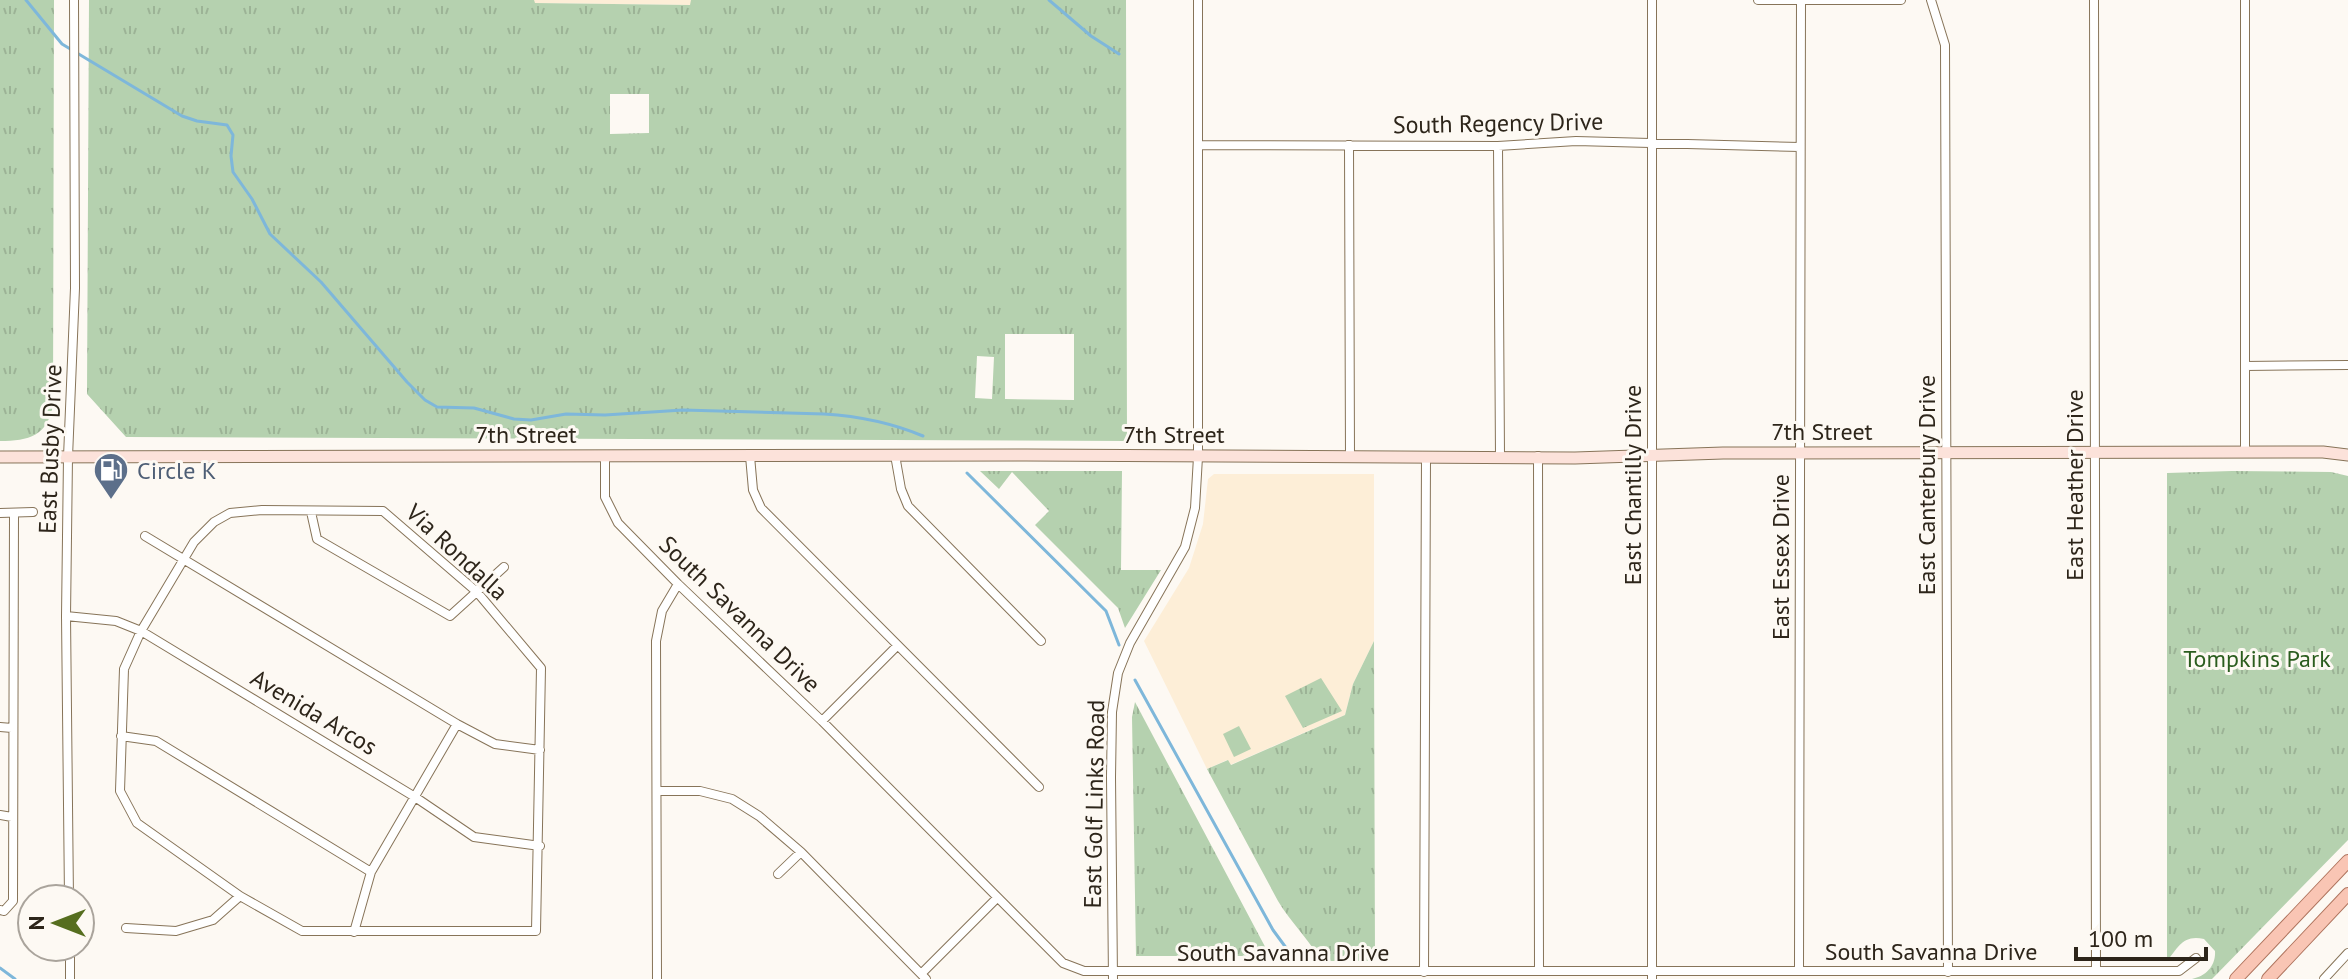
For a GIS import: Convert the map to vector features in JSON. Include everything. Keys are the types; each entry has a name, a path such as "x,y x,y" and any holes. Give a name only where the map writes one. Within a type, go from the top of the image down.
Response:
{"main road":[{"name":"7th Street","path":"0,457 1652,457 1800,453 2323,452 2348,455"},
{"path":"2236,979 2348,861"},
{"path":"2268,979 2348,894"}],"street":[{"name":"East Busby Drive","path":"69,883 66,616 75,288 74,0"},
{"name":"East Golf Links Road","path":"1113,976 1112,712 1118,673 1130,643 1185,547 1195,508 1198,457 1198,0"},
{"name":"East Chantilly Drive","path":"1652,0 1652,974"},
{"path":"1758,0 1901,0"},
{"name":"East Canterbury Drive","path":"1931,0 1945,45 1948,972"},
{"name":"East Heather Drive","path":"2094,0 2096,970"},
{"path":"2245,0 2245,453"},
{"name":"East Essex Drive","path":"1799,970 1801,1"},
{"name":"South Regency Drive","path":"1198,145 1498,146 1576,141 1800,147"},
{"path":"1349,145 1350,456"},
{"path":"1498,146 1500,456"},
{"path":"2245,366 2348,365"},
{"path":"895,455 901,489 908,506 1041,641"},
{"name":"South Savanna Drive","path":"605,456 605,497 618,523 822,721 1063,963 1084,971 1113,976 1539,971 1652,974 1799,970 1890,975 2179,971 2196,958"},
{"path":"750,456 753,490 761,508 1039,787"},
{"path":"1538,456 1539,971"},
{"path":"1424,972 1426,457"},
{"name":"Via Rondalla","path":"262,510 383,511 477,592 541,668 536,931 302,931 240,896 137,823 120,791 124,669 141,631 185,560 194,542 214,522 230,513 262,510"},
{"path":"0,513 33,512"},
{"path":"311,512 317,539 450,616 504,567"},
{"path":"0,910 4,911 13,901 14,514"},
{"path":"145,536 457,724 495,744 540,750"},
{"path":"657,979 656,641 662,611 678,584"},
{"name":"Avenida Arcos","path":"66,616 116,621 141,631 415,797 474,837 540,846"},
{"path":"822,721 897,646"},
{"path":"354,932 371,872 457,724"},
{"path":"0,727 12,728"},
{"path":"121,736 156,741 371,872"},
{"path":"657,791 700,791 732,799 759,816 801,852 924,976 997,898"},
{"path":"0,815 12,817"},
{"path":"778,874 801,852"},
{"path":"126,928 176,931 213,920 240,896"},
{"path":"2324,979 2348,953"}],"shaded area":[{"path":"534,0 691,0 691,5 534,3"},
{"path":"1214,474 1374,474 1374,641 1353,684 1345,715 1230,765 1227,760 1207,769 1144,641 1189,568 1203,524 1208,479"}],"green space":[{"path":"0,0 54,0 53,404 42,430 28,438 0,441"},
{"path":"89,0 534,0 535,3 690,5 691,0 1126,0 1127,441 126,437 87,394","holes":["610,94 649,94 649,133 610,134","1005,334 1074,334 1074,400 1005,399","977,356 994,357 992,399 975,398"]},
{"path":"980,471 1122,471 1121,570 1161,570 1125,628 1118,608 1035,525 1049,511 1012,472 999,489"},
{"name":"Tompkins Park","path":"2331,472 2348,476 2348,840 2212,979 2192,979 2209,970 2215,951 2204,939 2191,938 2182,943 2167,961 2167,473"},
{"path":"1374,641 1375,961 1321,961 1278,901 1207,769 1228,760 1231,765 1345,715 1353,684"},
{"path":"1321,678 1342,711 1303,728 1285,696"},
{"path":"1135,702 1270,956 1136,956 1132,717"},
{"path":"1239,726 1251,749 1234,757 1223,734"}],"waterway":[{"path":"26,0 62,44 182,116 227,125 233,135 233,172 252,199 270,234 321,282 407,382 437,407 474,408 514,419 531,420 566,414 683,410 824,414 874,421 923,436"},
{"path":"1049,0 1091,36 1119,54"},
{"path":"967,473 1106,611 1119,645"},
{"path":"1135,680 1273,930 1295,960"},
{"path":"0,968 15,979"}],"place":[{"name":"Circle K","path":"111,501"}]}
